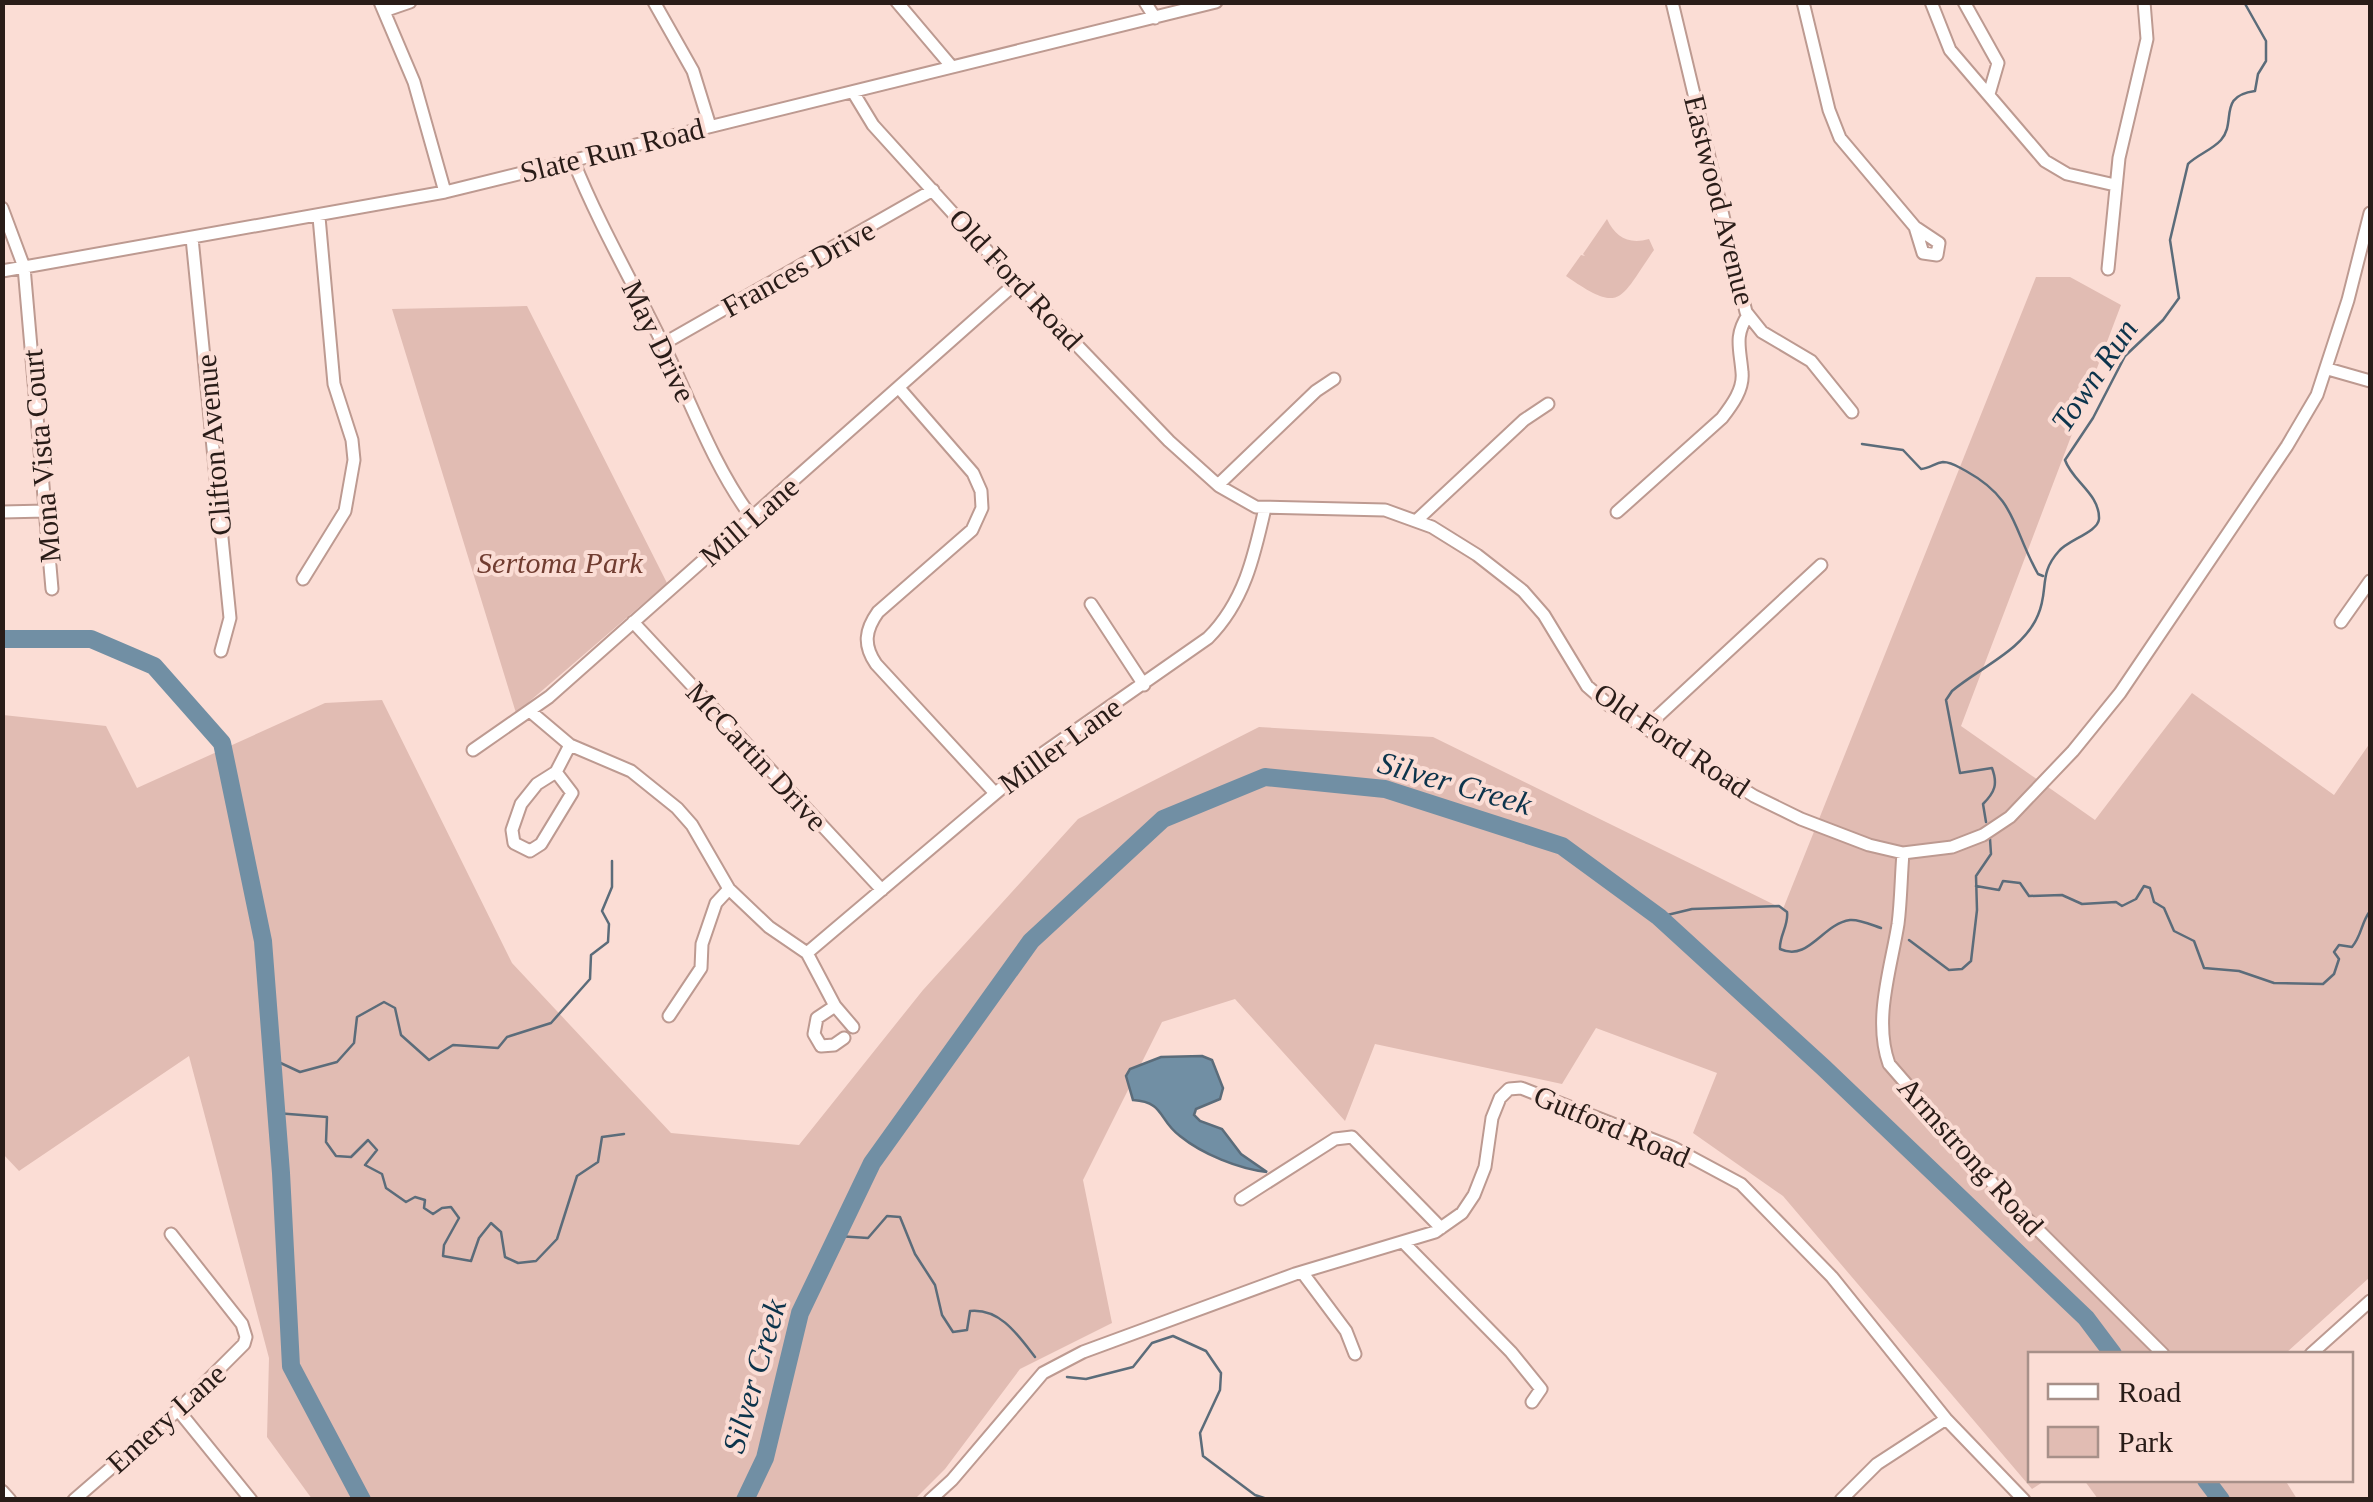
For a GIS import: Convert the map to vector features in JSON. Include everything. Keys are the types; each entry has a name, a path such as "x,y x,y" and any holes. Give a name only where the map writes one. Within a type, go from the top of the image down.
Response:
{"street":[{"path":"410,2 382,7 414,82 445,192"},
{"path":"654,2 693,71 710,126"},
{"path":"897,2 952,68"},
{"path":"1144,2 1155,18"},
{"name":"Slate Run Road","path":"2,271 445,192 1216,2"},
{"name":"Eastwood Avenue","path":"1672,2 1748,314 1762,332 1812,361 1852,412"},
{"path":"1802,2 1829,110 1840,138 1915,227"},
{"path":"1931,2 1950,50 2044,161 2067,174 2115,185"},
{"path":"1964,2 1998,63 1989,94"},
{"path":"2108,269 2122,138 2148,39 2144,2"},
{"name":"Old Ford Road","path":"853,92 873,125 1018,282 1169,441 1218,485 1244,502 1265,508 1368,509 1418,520 1447,535 1507,576 1544,615 1587,686 1644,729 1724,780 1786,812 1869,846 1903,854 1952,847 2010,817 2073,751 2120,693 2287,446 2317,395 2328,370 2370,213"},
{"name":"May Drive","path":"573,160 592,209 714,452 752,518"},
{"name":"Frances Drive","path":"662,344 933,190"},
{"name":"Mona Vista Court","path":"2,208 24,267 52,588"},
{"path":"303,579 345,512 354,460 334,384 319,217"},
{"name":"Clifton Avenue","path":"192,238 230,618 220,651"},
{"name":"Mill Lane","path":"474,750 531,712 1018,282"},
{"path":"1617,512 1722,418 1732,404 1743,374 1737,335 1748,314"},
{"path":"2328,370 2370,381"},
{"path":"1218,485 1316,390 1334,378"},
{"path":"899,388 973,474 981,491 982,508 972,530 878,612 868,628 866,643 876,664 994,792"},
{"path":"1418,520 1524,420 1548,404"},
{"name":"Miller Lane","path":"808,953 1042,754 1208,638 1235,606 1248,574 1265,508"},
{"path":"2,512 46,511"},
{"path":"1644,729 1821,565"},
{"path":"2341,622 2370,581"},
{"path":"1091,604 1144,685"},
{"name":"McCartin Drive","path":"633,622 882,890"},
{"path":"531,712 570,745 631,771 654,787 692,825 729,889 769,927 808,953 835,1006 853,1027"},
{"path":"556,772 572,793 541,844 530,851 521,849 514,843 512,830 522,804 537,784 556,772 570,745"},
{"name":"Armstrong Road","path":"1903,854 1898,924 1884,1006 1885,1048 1890,1064 2001,1194 2161,1352"},
{"path":"669,1016 701,968 702,944 716,903 729,889"},
{"path":"835,1006 817,1018 814,1034 822,1046 834,1045 844,1038"},
{"name":"Gutford Road","path":"930,1500 952,1480 1043,1373 1083,1352 1302,1272 1404,1243 1441,1228 1462,1213 1474,1195 1485,1167 1492,1118 1500,1098 1509,1090 1533,1091 1674,1148 1741,1184 1832,1278 1946,1420 2024,1500"},
{"path":"1241,1199 1335,1139 1352,1137 1441,1228"},
{"name":"Emery Lane","path":"74,1500 240,1352 246,1337 242,1324 171,1234"},
{"path":"1404,1243 1495,1335 1541,1389 1532,1402"},
{"path":"1302,1272 1346,1332 1354,1354"},
{"path":"2313,1352 2370,1300"},
{"path":"178,1410 251,1500"},
{"path":"1841,1500 1878,1464 1946,1420"},
{"path":"2,1491 10,1500"}],"green space":[{"path":"1607,219 1619,235 1635,241 1649,239 1654,250 1626,290 1609,298 1566,276 1581,255 1585,256"},
{"path":"2036,277 2070,277 2121,305 1961,726 2095,820 2192,693 2334,795 2370,743 2370,1277 2287,1352 2028,1352 2028,1482 2043,1482 2032,1489 1783,1196 1693,1133 1717,1073 1596,1028 1562,1084 1375,1044 1345,1121 1235,999 1162,1022 1083,1180 1112,1323 1020,1369 945,1469 915,1499 312,1499 267,1437 269,1358 189,1056 19,1171 3,1154 3,715 106,726 137,788 325,703 382,700 512,963 671,1133 799,1145 923,990 1078,819 1259,727 1433,737 1783,909"},
{"name":"Sertoma Park","path":"527,306 667,583 516,713 392,309"},
{"path":"2085,1482 2286,1482 2297,1499 2098,1499"}],"water":[{"path":"1202,1056 1212,1060 1223,1088 1220,1099 1196,1109 1194,1115 1222,1129 1241,1154 1267,1172 1210,1155 1173,1130 1151,1104 1133,1100 1126,1076 1130,1069 1161,1057"}],"waterway":[{"name":"Town Run","path":"1986,822 1983,804 1994,788 1992,768 1960,773 1946,700 1952,691 2022,638 2038,615 2053,559 2063,547 2097,524 2095,502 2065,460 2093,418 2125,356 2163,320 2179,298 2170,240 2188,164 2221,140 2232,104 2243,94 2255,91 2258,74 2266,61 2266,41 2244,2"},
{"path":"1862,444 1903,450 1921,469 1949,463 1983,482 2004,504 2038,574 2043,576"},
{"name":"Silver Creek","path":"2,639 91,639 154,666 222,743 263,941 291,1366 362,1500"},
{"name":"Silver Creek","path":"745,1500 765,1458 800,1313 872,1163 1031,941 1163,819 1265,777 1385,789 1562,846 1659,917 1824,1068 2086,1318 2112,1352"},
{"path":"1909,940 1949,970 1962,969 1971,961 1976,876 1991,854 1990,839"},
{"path":"272,1059 300,1072 337,1062 354,1043 357,1017 384,1002 395,1008 401,1035 429,1060 453,1045 498,1048 507,1037 551,1023 590,979 591,955 608,942 609,924 602,911 612,887 612,861"},
{"path":"1976,886 1999,890 2003,881 2020,883 2029,896 2062,895 2082,904 2116,902 2122,906 2136,899 2144,886 2150,888 2154,902 2164,908 2174,931 2194,941 2204,968 2239,971 2274,983 2323,984 2334,974 2339,959 2334,952 2339,945 2352,947 2370,911"},
{"path":"1659,917 1692,909 1779,906 1787,912 1780,949 1790,952 1808,947 1831,928 1850,920 1881,928"},
{"path":"276,1113 327,1117 326,1142 336,1156 351,1157 368,1140 377,1150 365,1165 382,1174 386,1188 406,1202 415,1197 425,1200 424,1208 433,1214 451,1207 459,1218 444,1245 443,1256 471,1261 479,1238 491,1223 501,1232 505,1257 518,1263 536,1261 557,1239 577,1176 598,1162 602,1137 624,1134"},
{"path":"837,1236 868,1238 887,1216 900,1217 915,1254 935,1285 942,1315 953,1332 967,1330 970,1311 981,1311 999,1318 1035,1357"},
{"path":"1067,1377 1086,1379 1133,1367 1152,1343 1173,1336 1206,1351 1221,1373 1220,1390 1200,1433 1203,1456 1255,1495 1270,1500"},
{"name":"Silver Creek","path":"2208,1482 2221,1500"}]}
